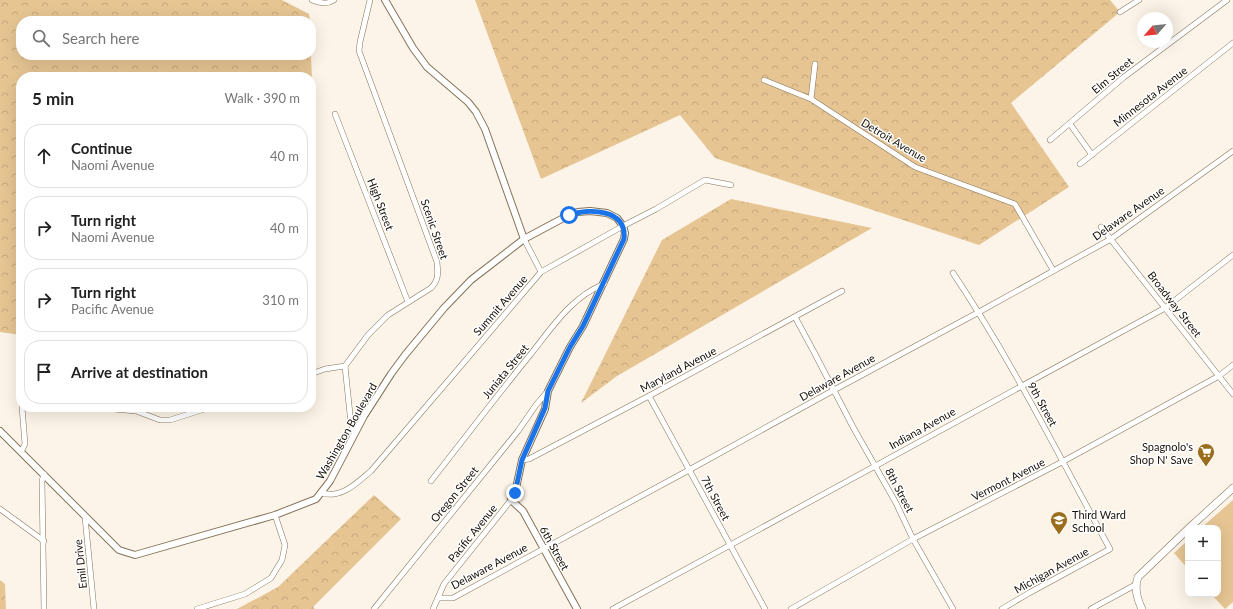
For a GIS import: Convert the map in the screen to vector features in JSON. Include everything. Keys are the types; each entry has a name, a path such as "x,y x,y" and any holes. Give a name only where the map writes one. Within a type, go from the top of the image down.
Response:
{"main road":[{"path":"1191,525 1233,488"},
{"path":"1142,609 1139,604 1135,585 1138,578 1144,570 1185,531"}],"street":[{"path":"312,0 324,4 330,3 334,0"},
{"name":"Scenic Street","path":"345,366 368,335 388,315 431,288 436,283 438,276 437,262 359,50 370,0"},
{"path":"385,0 426,67 468,102 476,112 485,129 524,239 541,272"},
{"path":"1120,12 1139,0"},
{"name":"Elm Street","path":"1050,140 1124,77 1227,0"},
{"name":"Minnesota Avenue","path":"1080,164 1233,44"},
{"path":"811,99 815,64"},
{"name":"Detroit Avenue","path":"764,80 811,99 915,167 1015,204 1053,270"},
{"name":"High Street","path":"335,114 408,302"},
{"path":"1070,124 1092,154"},
{"name":"Delaware Avenue","path":"438,598 453,598 1111,239 1233,150"},
{"name":"Summit Avenue","path":"322,493 329,495 339,493 355,485 371,471 541,272 656,209 705,180 731,185"},
{"name":"Washington Boulevard","path":"0,431 119,550 136,555 275,515 308,503 316,499 322,493 330,481 364,416 391,374 444,308 471,280 524,239 578,212 606,213 617,218 623,226"},
{"name":"Pacific Avenue","path":"433,609 444,584 515,493 522,460 545,408 548,391 604,284 624,239 623,226"},
{"name":"Broadway Street","path":"1101,227 1233,394"},
{"name":"Indiana Avenue","path":"613,609 1165,308 1233,255"},
{"name":"9th Street","path":"952,273 979,312 1000,347 1110,549"},
{"name":"Juniata Street","path":"431,481 554,325 578,300 593,288 604,284"},
{"name":"Maryland Avenue","path":"522,460 528,459 649,396 842,291"},
{"name":"8th Street","path":"795,317 913,539 953,609"},
{"name":"Vermont Avenue","path":"791,609 913,539 1062,462 1218,376 1233,365"},
{"path":"316,372 325,369 345,366 351,424 355,433"},
{"name":"Oregon Street","path":"374,609 518,431 548,391"},
{"name":"7th Street","path":"649,396 765,609"},
{"path":"20,452 26,444 23,412"},
{"path":"139,412 160,420 170,420 195,412"},
{"path":"44,474 42,481 44,609"},
{"name":"6th Street","path":"511,500 523,511 577,609"},
{"path":"0,509 44,541"},
{"path":"197,609 245,594 271,578 282,560 285,545 275,515"},
{"name":"Emil Drive","path":"85,517 94,609"},
{"name":"Michigan Avenue","path":"1002,609 1110,549"},
{"path":"1091,609 1135,585"}],"green space":[{"path":"0,0 282,0 309,14 309,16 16,16 16,60 311,60 312,72 16,72 16,334 0,332"},
{"path":"475,0 1110,0 1120,12 1011,103 1069,187 979,245 715,158 680,115 541,179"},
{"path":"731,199 872,228 617,376 581,403 662,240"},
{"path":"374,495 401,519 313,607 315,609 237,609 278,587"},
{"path":"1233,500 1233,602 1225,609 1214,597 1221,597 1221,525 1204,525"},
{"path":"1185,543 1185,566 1174,553"},
{"path":"0,580 5,584 6,609 0,609"}],"place":[{"name":"Spagnolo's Shop N' Save","path":"1206,467"},
{"name":"Third Ward School","path":"1059,535"}],"route":[{"path":"515,493 522,460 545,408 548,391 604,284 624,239 625,233 623,226 617,218 606,213 590,211 578,212 569,215"}]}
